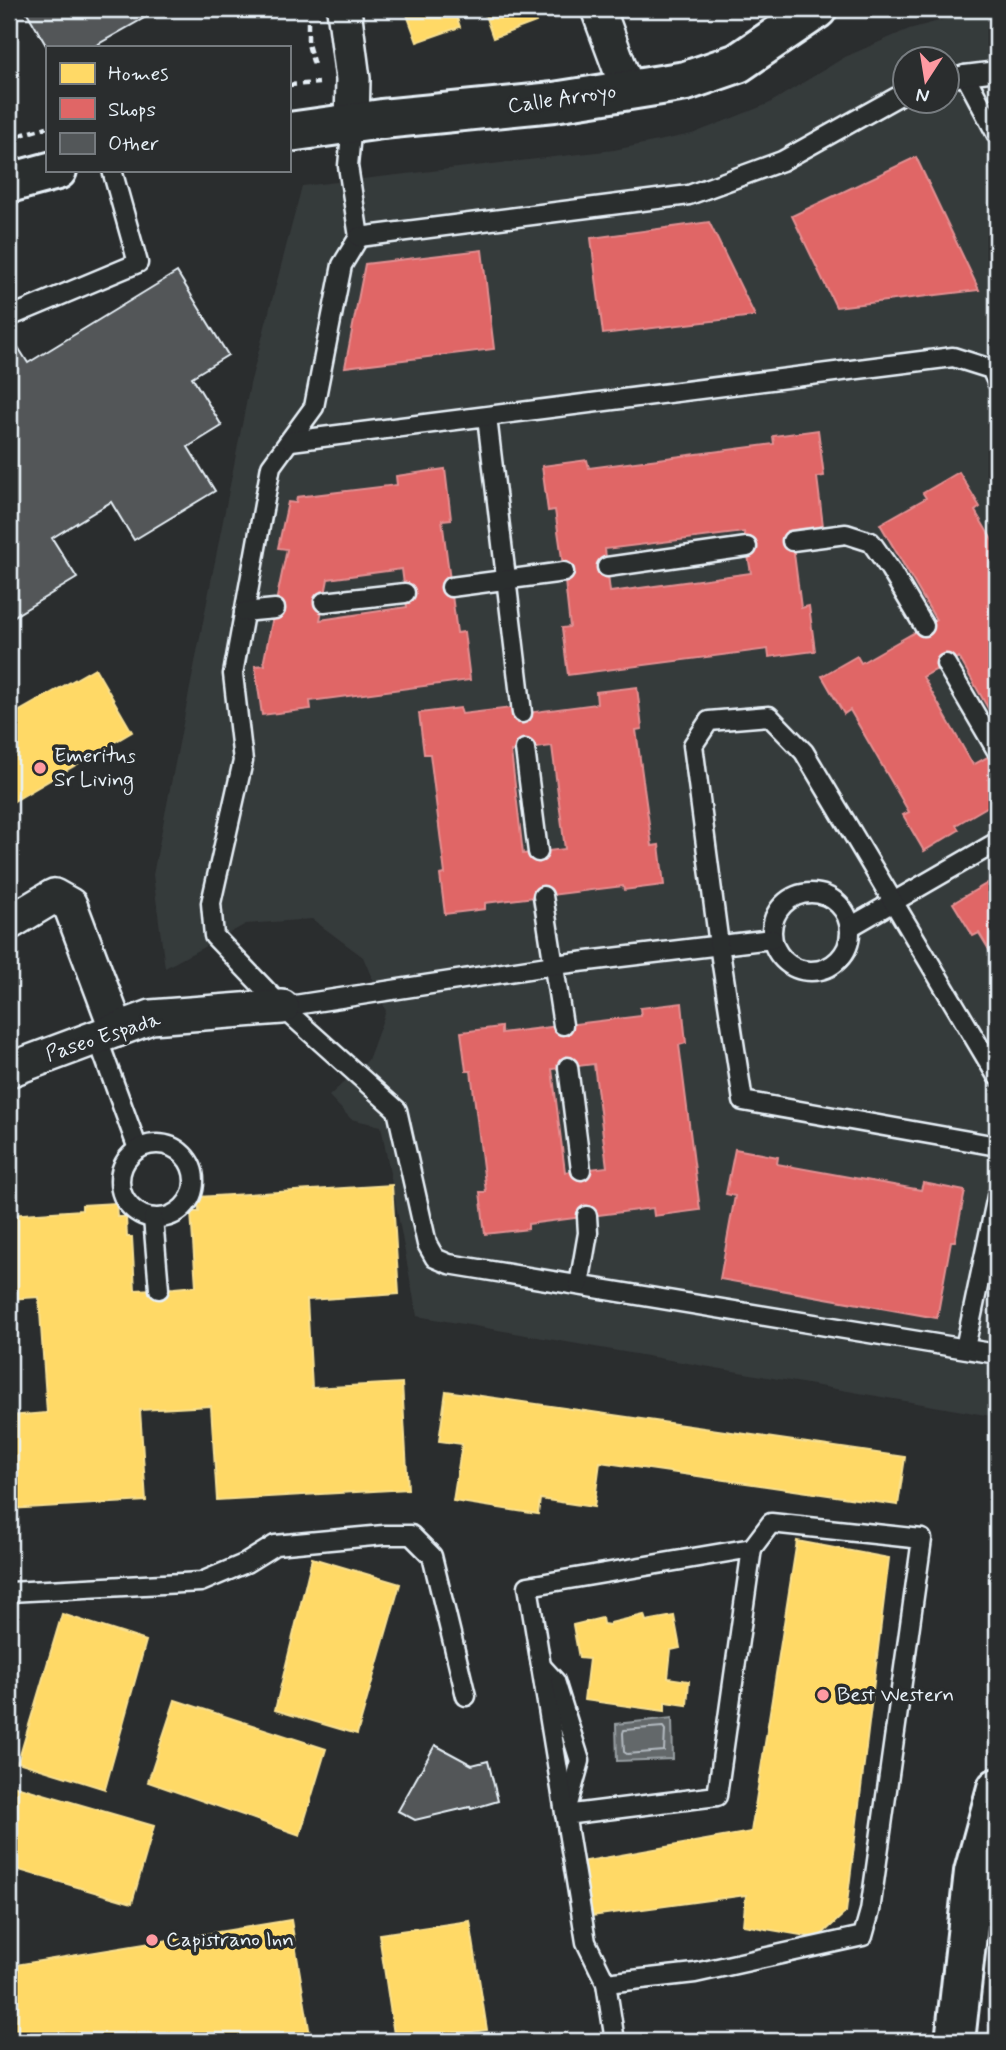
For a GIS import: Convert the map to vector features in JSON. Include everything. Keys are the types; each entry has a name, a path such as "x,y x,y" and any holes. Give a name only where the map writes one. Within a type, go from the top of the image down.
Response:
{"main road":[{"name":"Calle Arroyo","path":"290,132 555,102 686,81 738,63 817,9"},
{"path":"9,183 50,172"},
{"path":"955,2041 974,1872 997,1788"}],"street":[{"path":"344,9 352,69 352,123"},
{"path":"598,9 628,90"},
{"path":"9,923 54,896 70,905 107,1033"},
{"name":"Paseo Espada","path":"9,1070 151,1017 282,1007"}],"lane":[{"path":"960,76 997,71"},
{"path":"965,75 997,135"},
{"path":"359,237 689,195 782,161 890,101"},
{"path":"352,123 348,166 359,237 342,265 314,407 271,466 233,674 243,761 211,903 214,936 282,1007 397,1110 427,1244 435,1258 449,1264 997,1354"},
{"path":"9,317 138,263 113,172"},
{"path":"291,441 953,357 991,369 997,382"},
{"path":"487,417 522,713"},
{"path":"792,541 846,534 871,542 924,626"},
{"path":"607,567 747,547"},
{"path":"450,587 564,572"},
{"path":"324,602 405,593"},
{"path":"244,612 275,609"},
{"path":"946,664 997,751"},
{"path":"997,1076 804,752 769,716 709,721 693,745 743,1101 997,1146"},
{"path":"525,750 538,852"},
{"path":"850,927 997,842"},
{"path":"804,893 829,897 846,915 850,927 845,953 836,963 811,971 797,969 786,962 777,952 772,939 771,927 775,915 792,897 804,893"},
{"path":"544,896 563,1025"},
{"path":"282,1007 554,965 772,939"},
{"path":"107,1033 138,1149"},
{"path":"568,1067 581,1170"},
{"path":"150,1144 163,1144 176,1148 186,1157 195,1180 186,1205 177,1213 164,1218 153,1218 131,1209 124,1199 119,1177 122,1166 138,1149 150,1144"},
{"path":"965,1348 997,1196"},
{"path":"579,1286 588,1233 587,1216"},
{"path":"153,1218 159,1289"},
{"path":"565,1815 717,1796 752,1548 771,1523 922,1539 870,1911 863,1936 695,1973 606,1983"},
{"path":"9,1592 201,1582 246,1563 275,1545 411,1535 432,1556 466,1696"},
{"path":"615,2041 606,1983 586,1942 528,1586 752,1548"}],"path":[{"path":"290,85 318,83"},
{"path":"9,141 46,127"}],"shaded area":[{"path":"969,13 997,13 997,1417 417,1316 381,1126 351,1119 329,1096 368,1060 386,1011 363,957 312,919 246,924 165,968 153,875 250,384 302,186 614,150 692,134 768,104 845,57 909,29"}],"water":[{"path":"672,1718 673,1759 617,1761 616,1724"}],"building: Homes":[{"path":"405,9 454,9 460,27 417,42"},
{"path":"483,9 547,9 533,14 536,22 493,38"},
{"name":"Emeritus Sr Living","path":"95,668 132,732 9,804 9,717"},
{"path":"392,1185 399,1294 307,1300 312,1388 402,1383 408,1489 217,1500 211,1406 140,1410 146,1501 9,1509 9,1416 47,1413 39,1297 9,1299 9,1215 82,1210 82,1205 116,1203 117,1217 126,1217 127,1237 132,1237 135,1290 174,1288 196,1286 191,1212 199,1212 198,1197"},
{"path":"446,1391 905,1457 898,1505 600,1462 594,1507 540,1499 538,1514 453,1501 462,1444 439,1441"},
{"name":"Best Western","path":"797,1541 889,1558 846,1912 818,1938 743,1925 746,1895 585,1917 575,1863 751,1832"},
{"path":"312,1558 400,1584 357,1734 275,1710"},
{"path":"62,1614 146,1641 105,1789 18,1762"},
{"path":"644,1615 646,1621 674,1616 680,1648 671,1650 668,1678 689,1681 687,1705 665,1702 665,1711 584,1700 589,1659 579,1658 573,1625 602,1618 603,1624 610,1625"},
{"path":"175,1700 326,1749 300,1835 148,1782"},
{"path":"9,1784 154,1826 132,1903 9,1867"},
{"name":"Capistrano Inn","path":"291,1920 311,2041 9,2041 9,1966"},
{"path":"470,1921 487,2030 395,2041 379,1934"}],"building: Shops":[{"path":"916,157 979,290 836,307 792,216"},
{"path":"709,222 755,316 603,334 591,238"},
{"path":"482,250 494,349 345,367 365,264"},
{"path":"818,430 824,476 817,477 823,526 791,530 801,608 809,606 815,651 769,657 768,649 568,675 562,628 570,627 564,572 555,510 548,511 542,466 587,460 589,468 774,444 773,436","holes":["744,532 751,573 610,592 605,549"]},
{"path":"445,469 451,519 442,520 457,633 464,632 470,680 310,701 311,709 262,715 255,666 265,665 287,549 278,548 288,502 296,503 297,497 397,485 396,476","holes":["402,569 407,607 320,620 328,579"]},
{"path":"959,472 980,507 975,511 997,548 997,724 959,657 923,677 973,765 997,752 997,801 956,825 959,830 924,851 903,815 909,812 850,710 844,714 822,676 857,656 861,663 936,620 880,524 926,498 923,493"},
{"path":"637,687 642,729 636,730 652,846 659,845 664,885 624,890 623,886 485,903 485,909 445,914 440,875 445,874 430,754 424,754 419,713 460,708 462,714 511,708 512,715 597,704 596,692","holes":["552,746 565,849 523,854 511,751"]},
{"path":"988,883 991,889 997,885 997,963 979,933 973,936 953,903"},
{"path":"682,1003 686,1043 679,1045 700,1210 654,1216 653,1208 528,1224 528,1229 485,1234 480,1192 486,1192 471,1071 466,1071 461,1032 501,1027 501,1033 641,1016 640,1008","holes":["594,1064 607,1167 565,1172 552,1069"]},
{"path":"735,1149 778,1157 777,1164 921,1190 923,1183 965,1191 955,1241 951,1241 937,1318 720,1279 735,1196 726,1194"}],"building: Other":[{"path":"25,9 160,9 95,46 46,46"},
{"path":"177,272 228,355 192,377 222,426 188,447 215,491 134,540 111,502 52,538 77,578 11,618 9,349 16,344 28,363"},
{"path":"435,1745 472,1765 488,1761 498,1801 415,1820 398,1811"}],"place":[{"name":"Emeritus Sr Living","path":"40,768"},
{"name":"Best Western","path":"823,1695"},
{"name":"Capistrano Inn","path":"152,1940"}]}
